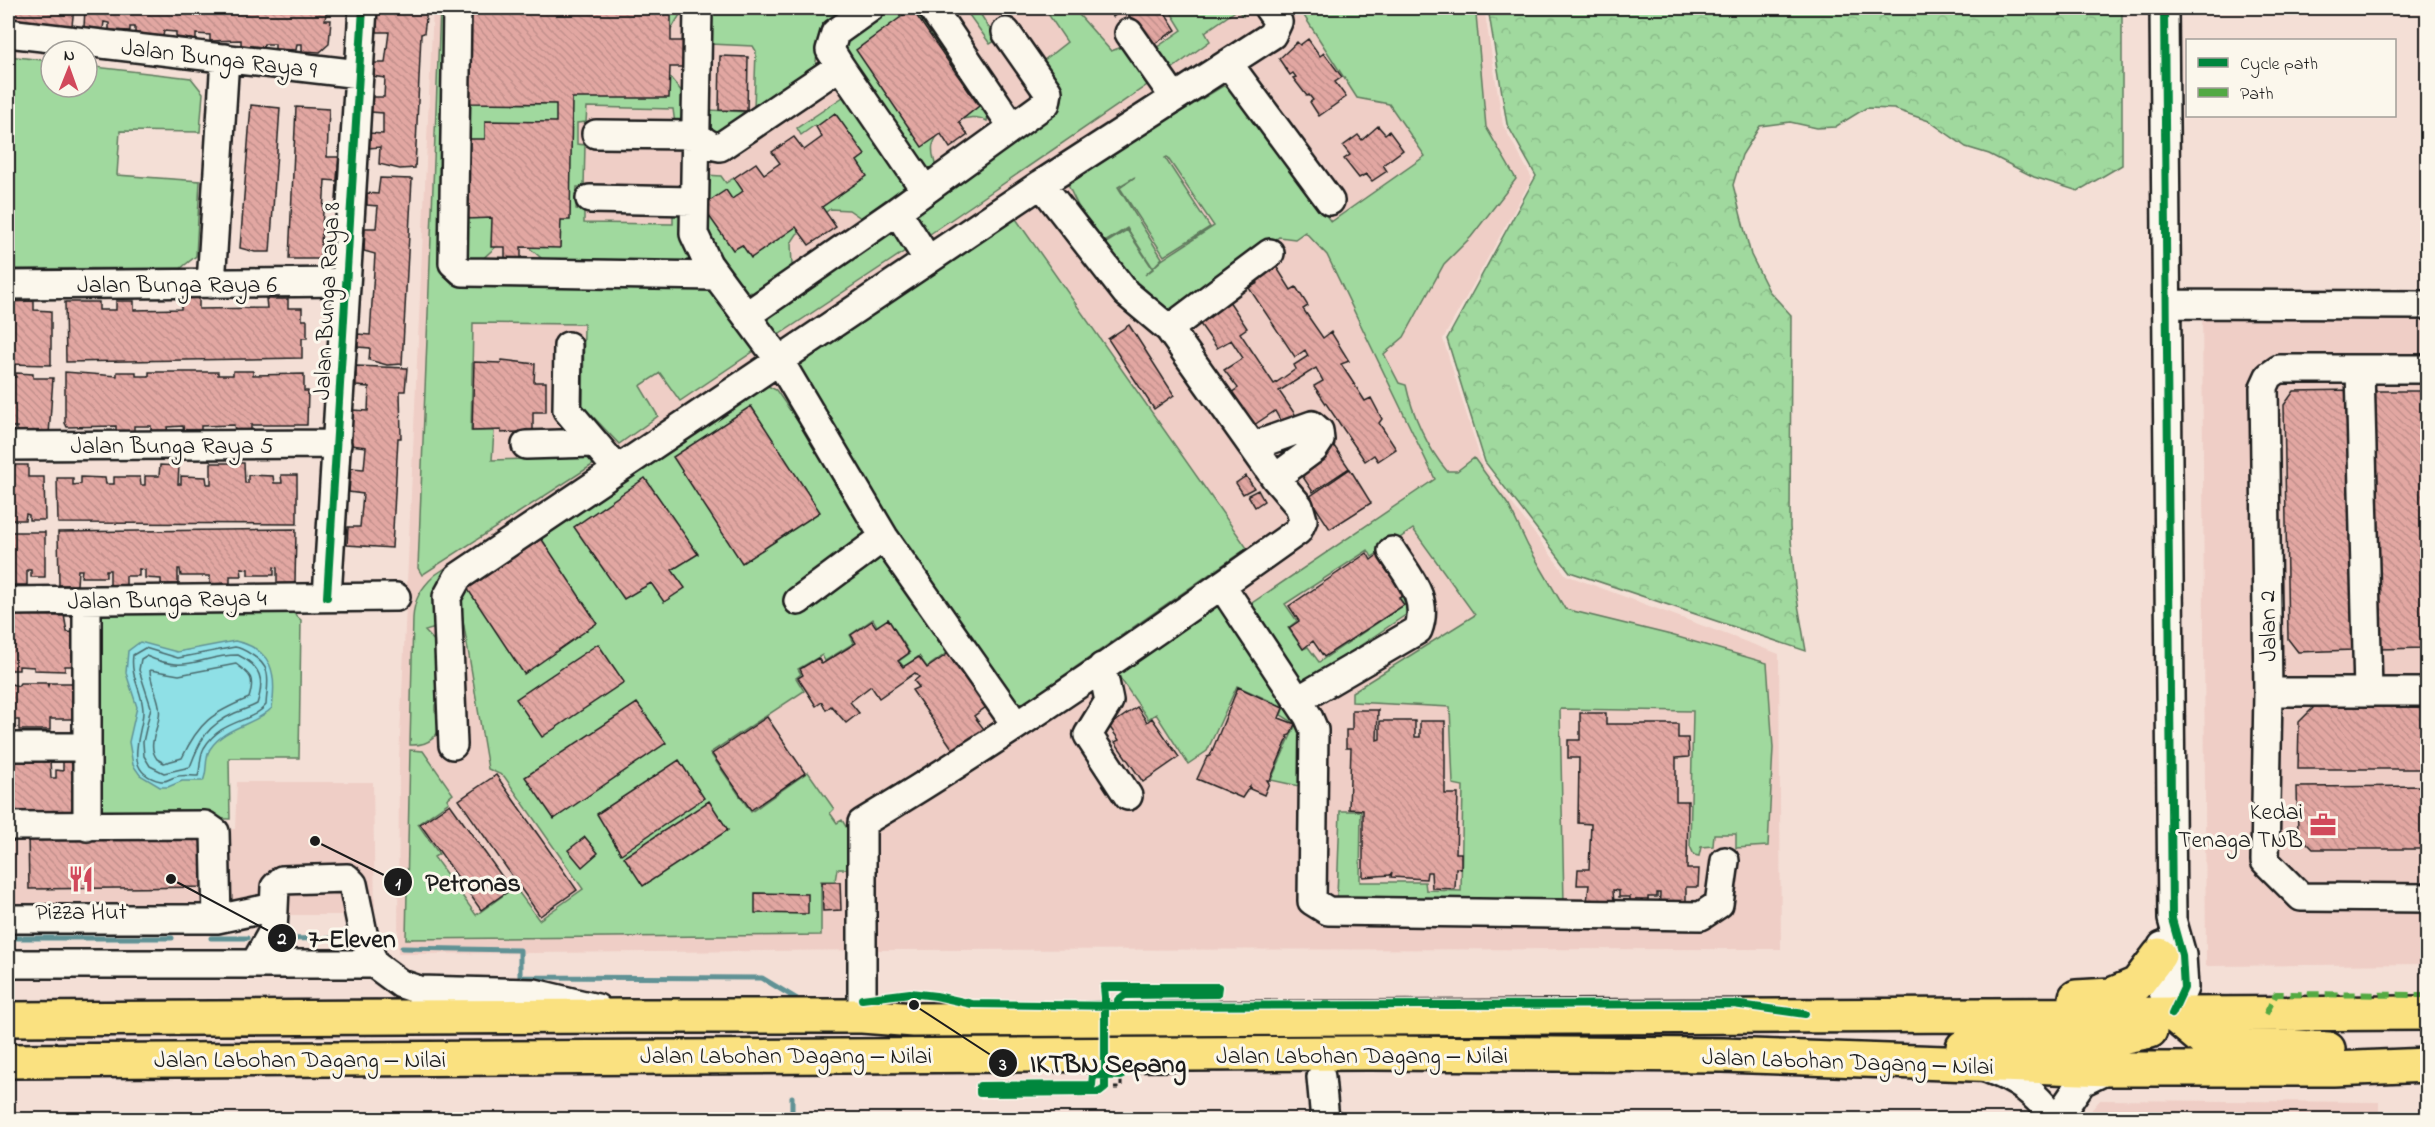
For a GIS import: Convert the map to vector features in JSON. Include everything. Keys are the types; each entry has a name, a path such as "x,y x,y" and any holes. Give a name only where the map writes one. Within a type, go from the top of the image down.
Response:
{"main road":[{"path":"1805,1014 2111,995 2137,984 2159,956"},
{"name":"Jalan Labohan Dagang ‒ Nilai","path":"8,1019 628,1016 862,1017 914,1020 1805,1014 2427,1013"},
{"path":"1811,1058 2125,1036 2159,1029 2172,1014 2204,1041 2337,1050 2427,1063"},
{"name":"Jalan Labohan Dagang ‒ Nilai","path":"8,1061 1370,1053 1811,1058 2109,1069 2333,1069 2427,1063"},
{"path":"1264,1054 1293,1060 1321,1077 1338,1066 1370,1053"}],"street":[{"name":"Jalan Bunga Raya 8","path":"327,597 363,8"},
{"path":"457,8 453,263 463,272 716,276"},
{"path":"698,8 694,234 716,276 778,360 884,537 1016,725"},
{"path":"870,8 835,33 830,50 925,190"},
{"path":"932,8 1012,126"},
{"path":"453,745 447,597 458,577 1041,184 1272,35 1278,22 1268,8"},
{"path":"2164,8 2172,919 2182,955 2184,988 2172,1014"},
{"path":"747,315 897,211 1046,102 1048,92 1006,32"},
{"name":"Jalan Bunga Raya 9","path":"8,33 359,75"},
{"path":"1129,33 1174,98"},
{"path":"211,284 225,58"},
{"path":"1228,63 1330,201"},
{"path":"596,134 695,135 710,146 720,147 840,66"},
{"path":"862,1017 862,823 1016,725 1222,586 1298,531 1303,520 1299,506 1275,478 1169,329 1126,293 1041,184"},
{"path":"590,199 693,201"},
{"path":"897,211 928,260"},
{"path":"1169,329 1270,254"},
{"name":"Jalan Bunga Raya 6","path":"8,285 346,282"},
{"path":"2167,304 2427,305"},
{"path":"568,346 567,410 617,469"},
{"name":"Jalan 2","path":"2427,369 2279,369 2269,376 2264,387 2268,692 2265,861 2301,897 2427,898"},
{"path":"2360,369 2368,692"},
{"path":"1253,446 1312,425 1319,431 1320,440 1314,449 1275,478"},
{"path":"525,445 593,443"},
{"name":"Jalan Bunga Raya 5","path":"8,446 337,444"},
{"path":"798,601 884,537"},
{"path":"1298,700 1418,630 1423,616 1421,598 1392,551"},
{"path":"1222,586 1298,700 1314,730 1312,901 1328,911 1701,916 1719,904 1725,861"},
{"name":"Jalan Bunga Raya 4","path":"8,601 396,597"},
{"path":"87,601 87,826"},
{"path":"1102,667 1109,701 1088,735 1128,796"},
{"path":"2268,692 2427,692"},
{"path":"8,747 86,747"},
{"path":"8,826 205,825 212,828 215,832 205,919 194,963"},
{"path":"255,963 273,931 275,886 282,880 347,878 353,884 363,933 374,964 402,984 419,990 534,993 628,1016"},
{"path":"8,919 205,919 274,907"},
{"path":"2172,919 2159,956 2160,987 2172,1014"},
{"path":"8,964 374,964"},
{"path":"1980,1066 2014,1078 2038,1098 2056,1119 2082,1082 2109,1069"},
{"path":"1321,1077 1325,1119"}],"path":[{"path":"1108,1076 1121,1076 1121,1088 1102,1090 1108,1076"}],"shaded area":[{"path":"433,8 1484,8 1503,125 1532,178 1443,339 1482,464 1566,575 1779,654 1781,949 879,950 398,954 399,760"},
{"path":"2202,295 2427,296 2427,964 2206,966"},
{"path":"237,782 373,782 375,915 8,915 8,829 235,829"},
{"path":"2100,1100 2379,1102 2379,1119 2084,1119"}],"green space":[{"path":"440,8 446,8 441,271 451,283 706,290 715,294 757,349 680,401 660,373 640,386 658,416 619,444 583,406 584,324 473,323 471,431 494,431 492,460 588,457 597,462 422,575 418,568"},
{"path":"472,8 684,8 669,33 668,75 683,93 683,121 675,124 673,109 587,107 586,122 577,123 577,144 585,145 584,187 577,187 576,209 584,211 584,223 673,224 673,209 680,207 690,258 683,264 546,262 526,245 498,245 480,261 466,261 467,129"},
{"path":"711,8 849,8 829,22 820,33 815,69 721,133 709,129 710,110 747,112 754,108 756,51 753,46 710,44"},
{"path":"891,8 919,8 988,115 987,121 972,117 963,119 941,132 932,148 935,164 926,171 844,53 843,44"},
{"path":"964,8 985,8 979,12 997,40 990,44"},
{"path":"1044,8 1073,8 1111,51 1122,47 1150,83 930,234 928,233 914,212 1055,109 1062,100 1060,85 1043,61 1067,42"},
{"path":"1243,8 1243,16 1237,10 1205,32 1210,41 1169,71 1153,50 1182,30 1169,9"},
{"path":"1299,8 1473,8 1476,14 1486,127 1516,179 1471,237 1444,264 1404,337 1384,354 1399,383 1406,385 1412,408 1422,431 1440,462 1447,471 1457,471 1474,458 1509,506 1528,546 1565,609 1671,635 1767,663 1773,748 1768,846 1736,848 1736,834 1714,834 1713,846 1701,847 1699,856 1694,855 1690,846 1693,711 1560,709 1564,903 1337,897 1340,811 1361,811 1360,882 1425,882 1426,890 1461,891 1463,786 1453,784 1450,707 1352,702 1352,692 1475,615 1413,529 1372,557 1368,550 1285,604 1297,621 1288,628 1303,649 1308,647 1319,662 1404,605 1400,598 1407,593 1410,612 1306,682 1302,682 1249,605 1435,479 1327,255 1305,232 1295,239 1279,237 1170,313 1132,283 1106,243 1127,230 1153,268 1127,228 1105,242 1078,206 1068,185 1074,177 1223,86 1231,88 1331,222 1425,156 1389,104 1357,98","holes":["1167,157 1214,226 1153,267 1162,258 1118,187 1135,177 1120,188 1164,256 1210,227 1165,158"]},
{"path":"1488,8 2122,8 2122,165 2078,191 2034,177 1989,154 1966,147 1929,121 1894,109 1866,108 1835,127 1817,128 1790,122 1760,126 1742,155 1733,185 1751,255 1769,291 1791,315 1790,527 1795,587 1806,651 1570,572 1485,462 1447,339 1536,176 1507,124"},
{"path":"8,56 39,60 39,99 99,99 99,67 191,78 203,93 200,132 120,131 117,175 200,181 196,256 181,268 8,269"},
{"path":"846,95 905,186 861,218 849,210 830,209 797,234 791,243 792,266 755,293 743,291 707,234 707,175 721,176 726,183 732,179 759,177 824,140 823,129 815,125 801,135 797,128"},
{"path":"1014,216 1247,548 1014,710 788,367"},
{"path":"890,226 905,251 777,336 766,317"},
{"path":"766,385 776,390 868,522 871,533 948,652 927,667 919,656 904,667 899,661 910,653 888,619 877,626 873,619 850,635 854,643 825,661 822,655 798,669 801,674 796,678 804,691 710,753 751,812 808,772 834,809 830,813 837,823 842,820 848,830 848,869 837,869 835,881 821,881 821,935 406,939 410,750 423,751 453,794 447,799 449,802 418,824 439,854 434,857 476,915 512,889 517,890 539,920 583,889 504,776 488,769 460,602 462,589"},
{"path":"601,464 500,538 442,626 425,631 441,648 442,697 435,705 435,711 443,719 439,731 432,739 422,744 410,745 413,618 415,605 422,589 435,575"},
{"path":"1219,603 1301,719 1299,786 1271,780 1296,724 1281,715 1284,707 1237,686 1207,751 1188,764 1156,714 1148,719 1118,675"},
{"path":"101,612 292,612 301,620 299,758 229,758 230,819 107,817 102,813 102,783 96,779 96,614"}],"water":[{"path":"235,641 258,650 270,665 274,684 272,708 257,719 223,735 216,741 208,753 203,781 182,781 168,787 160,787 140,775 133,765 129,742 137,707 126,673 128,651 140,642 177,652"}],"building":[{"path":"8,8 74,8 71,34 52,31 52,23 37,22 37,28 19,27 20,19 8,19"},
{"path":"85,8 327,8 325,20 331,20 329,44 320,52 302,51 302,44 297,44 296,50 275,49 275,44 264,44 263,47 241,45 241,40 210,41 210,35 196,34 196,40 176,37 176,32 164,31 163,36 153,35 153,41 135,39 135,27 130,27 130,31 109,30 109,23 104,22 103,29 84,27"},
{"path":"377,8 423,8 427,10 424,33 421,34 415,168 400,169 379,164 380,147 369,148 369,133 383,134 383,113 371,112 372,97 384,97 385,78 372,76 372,63 385,63 389,32 377,32"},
{"path":"469,8 671,8 671,41 685,41 684,67 670,67 669,98 572,98 570,220 561,220 560,248 521,247 521,262 505,262 505,247 491,247 492,218 466,219 466,139 485,139 485,121 556,122 556,104 468,103"},
{"path":"1106,8 1124,8 1113,17"},
{"path":"1124,8 1162,8 1176,30 1151,46"},
{"path":"912,9 979,106 959,122 968,135 950,148 941,134 922,147 856,50"},
{"path":"1308,39 1320,56 1324,53 1342,77 1335,82 1346,97 1319,116 1310,102 1313,100 1309,95 1307,96 1293,78 1296,77 1293,73 1290,75 1279,59 1297,42 1300,45"},
{"path":"720,56 748,57 747,111 719,110"},
{"path":"251,105 280,108 270,252 255,252 240,248"},
{"path":"296,107 329,109 327,157 339,157 337,181 325,180 320,259 289,259"},
{"path":"835,113 865,155 857,161 867,176 822,207 836,227 809,245 796,227 751,258 742,245 733,250 702,206 726,190 732,199 743,191 734,178 756,163 764,174 780,163 772,152 794,137 804,150 822,137 816,127"},
{"path":"1378,126 1385,134 1389,131 1403,150 1383,165 1387,171 1372,181 1366,174 1359,178 1344,159 1350,155 1343,146 1358,135 1362,140"},
{"path":"380,178 412,179 402,364 387,365 369,360 370,348 358,347 358,334 370,335 375,254 364,251 365,228 376,228 378,206 367,205 367,193 378,194"},
{"path":"1274,263 1291,290 1296,287 1308,306 1303,309 1323,338 1331,332 1349,361 1341,364 1365,401 1371,398 1382,419 1379,423 1396,449 1378,461 1374,455 1365,461 1314,386 1323,381 1316,368 1279,391 1299,420 1285,429 1275,411 1254,425 1231,393 1238,388 1224,370 1243,358 1231,340 1217,348 1195,317 1227,298 1247,328 1240,333 1274,384 1296,369 1294,365 1308,356 1305,350 1295,357 1249,288 1258,283 1254,277"},
{"path":"181,298 199,298 199,309 267,308 266,299 288,299 288,308 302,308 302,320 307,320 307,338 302,338 302,358 66,362 65,302 99,302 99,310 116,310 116,301 134,301 134,310 181,309"},
{"path":"34,301 34,310 51,311 51,365 8,364 8,302"},
{"path":"1129,325 1174,395 1154,409 1108,339"},
{"path":"502,360 535,364 534,382 546,382 546,412 533,412 533,431 501,433 501,430 472,431 474,362 501,363"},
{"path":"356,366 407,368 405,391 400,391 401,438 398,438 392,548 347,545 348,527 360,527 363,494 349,492 351,468 364,469 366,447 351,445 353,410 368,411 369,387 356,386"},
{"path":"233,371 253,371 253,375 304,374 304,391 308,391 307,425 251,425 251,432 235,432 234,425 201,426 201,434 184,434 183,426 167,427 168,433 151,433 151,426 134,426 134,434 116,434 116,426 67,427 65,423 65,372 117,376 117,372 136,372 136,376 149,376 149,372 218,372 218,375 233,375"},
{"path":"16,373 33,374 33,378 53,378 49,435 17,436 17,427 8,427 8,377 16,377"},
{"path":"2352,390 2353,650 2298,652 2288,639 2284,405 2294,391"},
{"path":"2375,391 2428,391 2427,648 2378,649"},
{"path":"751,406 820,512 742,563 673,457"},
{"path":"1334,446 1349,468 1313,492 1299,471"},
{"path":"211,463 244,463 245,483 248,483 248,475 273,476 274,483 282,483 281,475 297,475 297,524 58,523 57,478 73,478 73,485 81,484 81,477 105,478 106,484 114,484 114,477 140,477 141,485 145,485 145,476 159,476 160,465 179,466 178,484 181,484 181,476 206,477 207,484 211,484"},
{"path":"8,465 28,465 28,477 44,477 45,520 29,520 29,515 26,514 25,520 8,520"},
{"path":"1350,469 1371,503 1330,529 1309,497"},
{"path":"1246,476 1254,488 1243,494 1236,483"},
{"path":"645,478 698,554 672,570 685,588 664,602 651,583 624,599 574,527"},
{"path":"1258,490 1264,501 1255,507 1248,495"},
{"path":"296,529 295,584 277,584 277,568 274,567 274,575 248,575 248,569 241,568 242,576 230,576 230,583 210,584 210,576 181,576 180,569 178,569 178,584 161,584 161,579 145,578 145,570 139,569 139,576 126,576 126,585 110,585 110,570 106,570 106,577 81,577 82,570 78,570 77,585 59,585 58,532"},
{"path":"8,532 45,532 45,577 31,577 31,570 27,570 27,585 8,585"},
{"path":"541,538 597,623 524,674 467,588"},
{"path":"1367,553 1371,560 1380,553 1407,593 1399,598 1404,605 1324,657 1313,641 1303,649 1289,628 1299,621 1289,606"},
{"path":"8,615 64,615 67,632 78,633 79,666 65,666 65,671 34,670 34,667 19,666 19,670 8,670"},
{"path":"888,619 909,653 898,661 903,667 919,657 927,668 949,653 986,707 974,716 987,733 956,754 912,690 919,687 914,681 919,677 915,673 879,698 871,686 850,702 859,713 846,723 831,706 826,710 822,702 816,706 798,678 803,675 800,669 818,658 822,664 856,643 851,635 872,621 876,627"},
{"path":"598,644 624,682 542,737 516,699"},
{"path":"8,683 18,686 20,683 47,683 48,686 49,683 78,683 78,719 50,719 50,730 19,730 19,720 8,720"},
{"path":"1238,687 1283,708 1279,718 1295,724 1290,735 1287,736 1270,780 1267,780 1269,783 1264,795 1250,789 1250,786 1242,798 1197,779 1207,757 1210,756"},
{"path":"637,703 666,743 554,819 525,777"},
{"path":"2428,706 2428,769 2298,769 2299,722 2314,707"},
{"path":"1137,707 1147,722 1152,718 1179,757 1143,782 1115,742 1119,740 1109,726"},
{"path":"1352,710 1378,710 1377,740 1380,739 1380,721 1415,721 1415,737 1420,737 1420,721 1445,721 1445,794 1458,794 1456,853 1461,853 1461,869 1456,868 1455,889 1432,888 1431,872 1427,872 1426,879 1391,877 1392,872 1390,875 1363,877 1363,810 1349,809 1351,748 1346,748 1346,730 1352,730"},
{"path":"1580,713 1606,713 1606,724 1678,724 1678,738 1688,738 1689,757 1676,758 1676,801 1688,801 1687,869 1699,869 1698,887 1686,887 1686,912 1659,912 1660,893 1657,893 1657,897 1648,897 1648,910 1630,910 1630,897 1619,897 1619,891 1613,890 1614,903 1587,902 1589,885 1577,885 1578,869 1589,869 1591,824 1578,823 1579,758 1568,758 1568,740 1580,740"},
{"path":"767,717 805,773 751,810 712,754"},
{"path":"63,759 80,759 80,815 64,815 64,812 8,815 8,760 50,760 51,778 56,778 56,770 63,771"},
{"path":"679,760 704,798 621,854 597,814"},
{"path":"496,775 577,890 540,916 459,800"},
{"path":"2428,786 2428,849 2313,849 2298,834 2297,787"},
{"path":"709,801 728,830 643,886 624,857"},
{"path":"450,804 511,889 481,910 420,824"},
{"path":"8,832 11,832 12,888 8,888"},
{"path":"212,833 212,887 29,889 28,834"},
{"path":"585,837 598,853 582,867 568,850"},
{"path":"822,882 840,882 841,910 823,911"},
{"path":"755,893 808,894 808,914 755,913"}],"waterway":[{"path":"8,938 172,938"},
{"path":"211,938 247,938"},
{"path":"286,939 350,938"},
{"path":"402,948 520,950 520,977 762,978 802,1002"},
{"path":"792,1097 792,1120"}],"marked path":[{"path":"2266,1014 2276,994 2428,995"}],"cycle path":[{"path":"327,597 363,8"},
{"path":"2164,8 2172,919 2182,955 2184,988 2172,1014"},
{"path":"1118,1006 1118,1000 1125,995 1217,994 1218,987 1104,987 1105,997 1105,1088 1100,1092 980,1093 980,1086 1092,1085 1093,1075 1121,1076"},
{"path":"862,999 910,993 972,1004 1118,1006 1733,1004 1805,1014"}],"place":[{"name":"Kedai Tenaga TNB","path":"2323,825"},
{"name":"Petronas","path":"315,841"},
{"name":"Pizza Hut","path":"81,879"},
{"name":"7-Eleven","path":"171,879"},
{"name":"IKTBN Sepang","path":"914,1005"}]}
